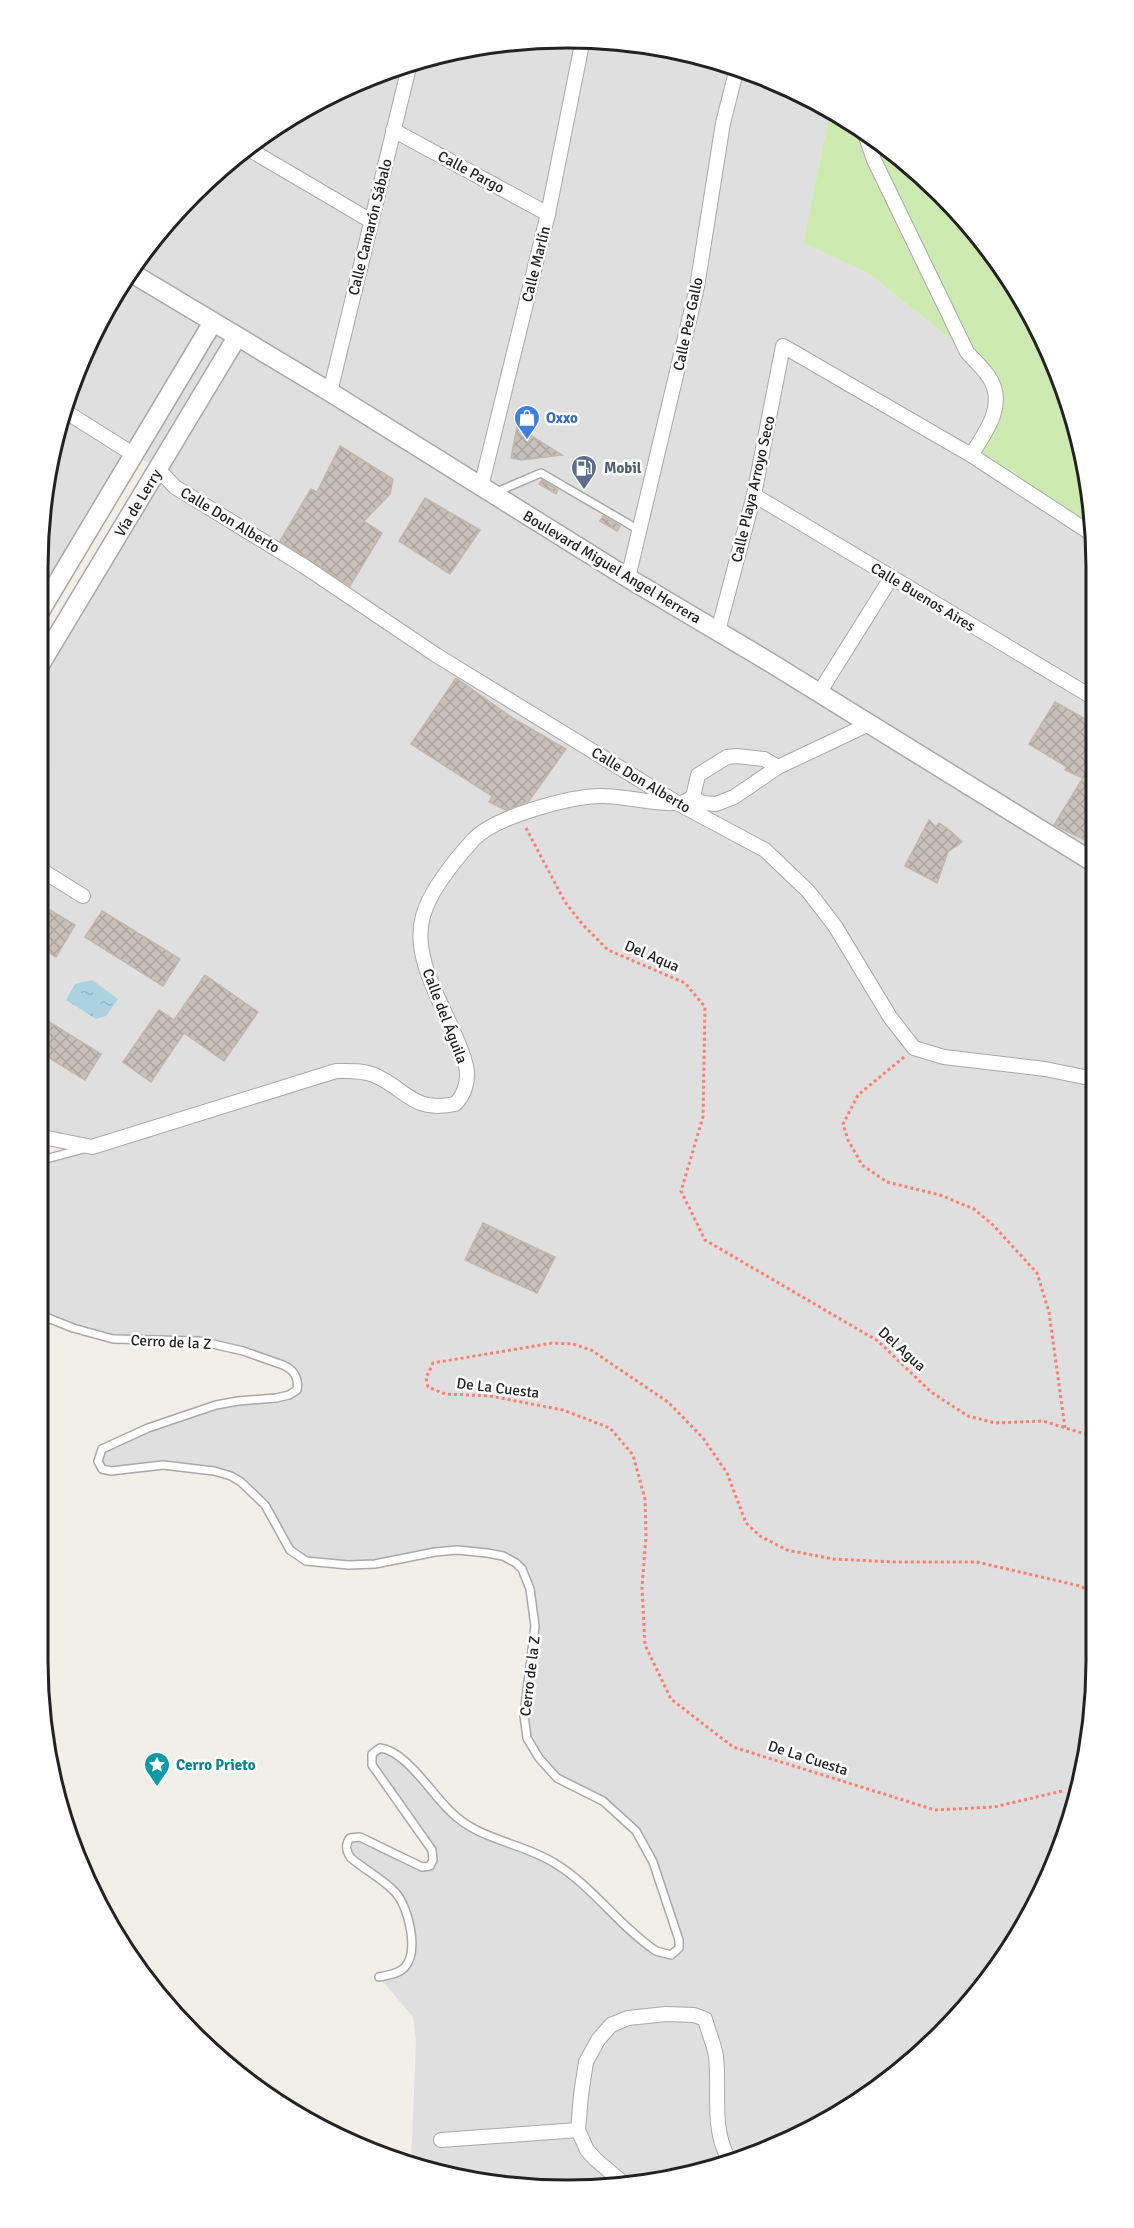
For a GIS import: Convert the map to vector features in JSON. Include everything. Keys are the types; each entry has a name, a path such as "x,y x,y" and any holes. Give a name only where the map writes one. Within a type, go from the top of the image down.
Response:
{"street":[{"name":"Calle Marlín","path":"486,490 548,214 581,48"},
{"name":"Calle Camarón Sábalo","path":"330,392 407,74"},
{"name":"Calle Pez Gallo","path":"628,578 697,287 723,123 735,76"},
{"name":"Calle Pargo","path":"393,130 548,214"},
{"path":"869,145 966,352 990,378 994,387 996,404 991,423 971,455 1085,529"},
{"path":"255,152 371,221"},
{"name":"Boulevard Miguel Angel Herrera","path":"137,276 330,392 628,578 1086,858"},
{"name":"Vía de Lerry","path":"48,598 213,322"},
{"name":"Vía de Lerry","path":"48,653 237,337"},
{"name":"Calle Playa Arroyo Seco","path":"718,631 754,495 783,346 971,455"},
{"path":"71,415 133,454"},
{"name":"Calle Don Alberto","path":"158,469 175,487 304,566 436,655 679,804 765,850 808,891 835,926 890,1017 914,1048"},
{"name":"Calle Buenos Aires","path":"754,495 1086,693"},
{"path":"819,693 891,578"},
{"path":"693,797 702,803 716,804 734,797 778,767 869,724"},
{"path":"693,797 698,775 728,757 764,759 778,767"},
{"name":"Calle del Águila","path":"48,1138 92,1147 336,1071 375,1075 414,1101 432,1106 456,1104 464,1091 466,1068 425,964 422,945 423,916 448,870 475,838 493,825 552,804 586,796 624,797 679,804"},
{"path":"679,804 693,797"},
{"path":"48,874 83,896"},
{"path":"914,1048 944,1057 1045,1069 1086,1077"},
{"path":"617,2178 587,2150 579,2130 580,2095 586,2062 597,2040 611,2025 645,2015 694,2015 705,2019 716,2053 717,2122 720,2144 726,2154"},
{"path":"441,2140 579,2130"}],"lane":[{"path":"486,490 542,473 639,530"},
{"path":"48,1158 92,1147"},
{"name":"Cerro de la Z","path":"48,1318 73,1328 113,1339 181,1340 221,1345 284,1365 296,1376 297,1390 289,1395 216,1405 148,1428 105,1448 100,1452 98,1461 102,1469 113,1471 163,1465 214,1471 231,1476 241,1482 265,1505 291,1550 306,1561 341,1565 375,1564 441,1551 473,1551 503,1556 512,1560 519,1565 525,1575 532,1597 535,1626 524,1715 527,1738 539,1758 557,1778 603,1801 636,1831 653,1862 679,1940 678,1950 669,1955 656,1951 559,1865 533,1852 482,1834 459,1820 404,1761 392,1751 380,1748 372,1754 372,1765 432,1850 433,1860 430,1866 422,1867 360,1837 350,1838 347,1843 346,1851 351,1858 397,1894 410,1923 411,1949 408,1963 398,1972 379,1977"}],"path":[{"name":"Del Aqua","path":"519,815 565,902 583,925 608,950 685,983 705,1007 703,1117 681,1191 705,1239"},
{"path":"914,1048 858,1095 843,1124 848,1140 862,1165 887,1182 940,1195 974,1209 993,1224 1037,1274 1049,1312 1065,1428"},
{"name":"Del Agua","path":"705,1239 878,1341 931,1392 968,1416 995,1423 1043,1421 1086,1434"},
{"name":"De La Cuesta","path":"1062,1791 994,1808 935,1810 733,1747 671,1699 645,1645 642,1587 646,1537 645,1499 633,1455 610,1428 563,1410 490,1396 445,1394 428,1387 426,1378 433,1363 552,1343 573,1344 591,1350 668,1402 704,1438 727,1473 746,1523 760,1536 787,1550 833,1560 977,1562 1086,1589"}],"shaded area":[{"path":"567,48 601,49 668,58 734,76 797,102 828,119 803,243 869,274 967,352 1084,522 1086,567 1086,1661 1082,1729 1076,1762 1058,1828 1032,1891 999,1949 957,2003 909,2051 855,2093 797,2126 734,2152 668,2170 635,2176 567,2180 499,2176 411,2155 416,2042 413,2017 379,1977 407,1965 411,1937 401,1899 346,1851 353,1837 427,1867 433,1853 375,1770 374,1752 392,1751 459,1820 551,1861 651,1948 667,1955 679,1945 645,1845 612,1808 562,1781 546,1767 524,1727 535,1638 528,1582 512,1560 457,1550 375,1564 299,1558 268,1510 231,1476 163,1465 102,1469 99,1454 141,1430 245,1400 296,1391 293,1371 221,1345 126,1340 48,1317 48,1158 89,1148 48,1138 48,651 158,469 126,450 48,579 52,499 58,466 76,400 88,368 102,337 135,279 155,251 200,200 251,155 279,135 337,102 368,88 433,66 499,52"}],"green space":[{"path":"828,119 883,155 934,200 979,251 999,279 1032,337 1058,400 1076,466 1085,529 971,455 991,423 994,387 967,352 869,274 803,243"}],"water":[{"path":"92,980 118,999 106,1016 96,1019 66,1000 75,984"}],"building":[{"name":"Oxxo","path":"517,427 562,455 521,460 511,458"},
{"path":"340,446 393,479 390,494 364,521 382,533 350,586 280,541 311,489 317,492"},
{"path":"542,480 558,490 556,494 539,484"},
{"path":"425,498 480,530 450,574 399,541"},
{"path":"603,516 620,526 617,531 600,521"},
{"path":"456,678 514,719 566,749 529,801 506,810 489,802 492,796 411,744"},
{"path":"1055,702 1086,719 1086,841 1054,825 1083,778 1065,770 1067,767 1029,744"},
{"path":"929,820 936,827 939,823 948,829 962,842 948,852 937,883 905,866"},
{"path":"48,909 75,925 56,957 48,952"},
{"path":"102,911 180,959 163,986 85,937"},
{"path":"205,975 258,1012 224,1061 184,1033 151,1082 123,1062 159,1010 174,1020"},
{"path":"48,1021 101,1054 85,1080 48,1057"},
{"path":"483,1223 555,1257 537,1293 465,1260"}],"place":[{"name":"Oxxo","path":"527,441"},
{"name":"Mobil","path":"584,491"},
{"name":"Cerro Prieto","path":"157,1788"}]}
